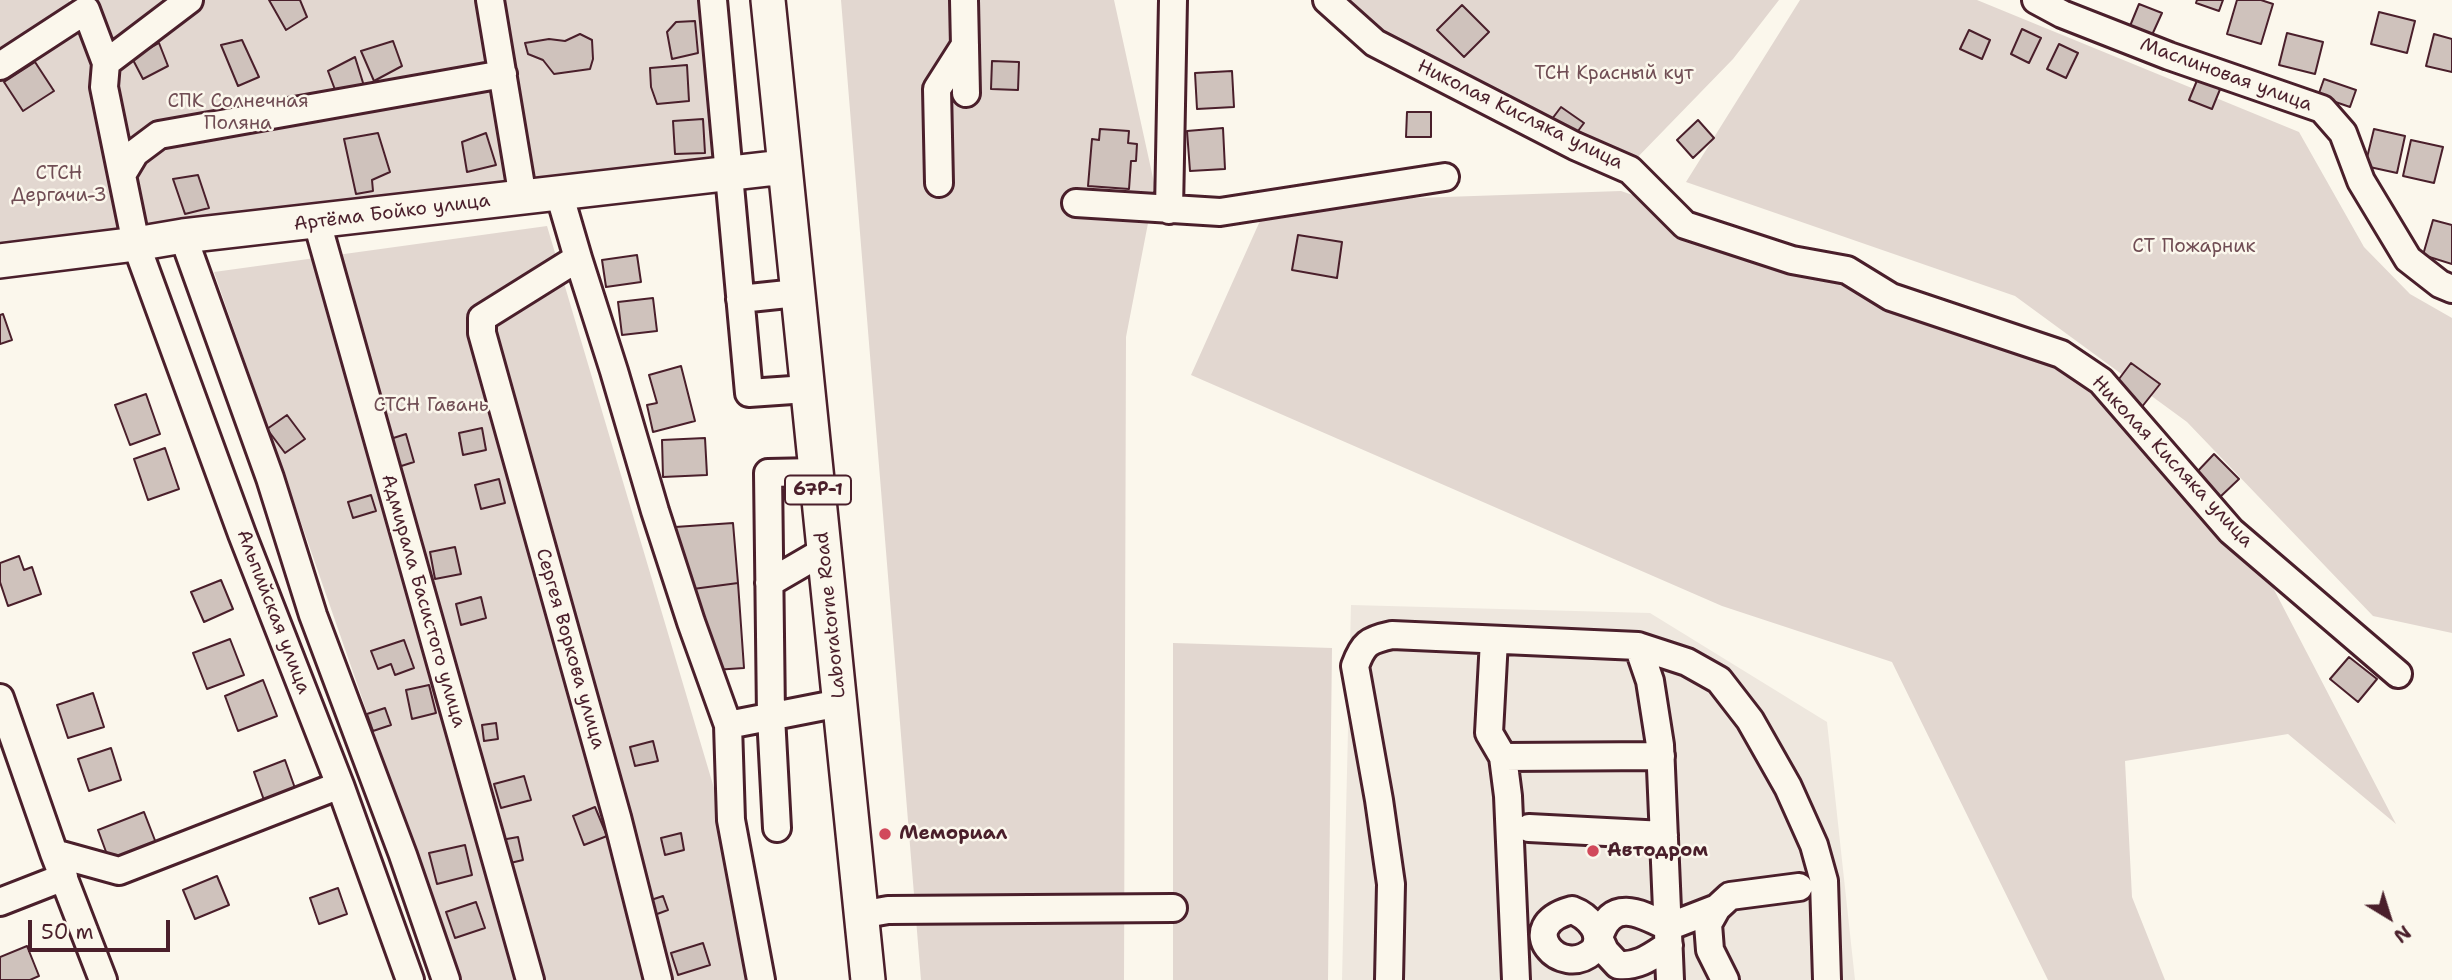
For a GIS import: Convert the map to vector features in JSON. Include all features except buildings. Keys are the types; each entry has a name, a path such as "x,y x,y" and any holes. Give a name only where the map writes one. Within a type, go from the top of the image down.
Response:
{"main road":[{"name":"Laboratorne Road","path":"768,0 868,980"},
{"name":"Артёма Бойко улица","path":"0,261 183,236 784,167"}],"street":[{"path":"0,66 85,5 106,63 189,0"},
{"path":"490,0 523,198"},
{"path":"713,0 749,393 807,389"},
{"path":"964,0 966,93"},
{"path":"1169,210 1173,0"},
{"name":"Николая Кисляка улица","path":"1327,0 1375,43 1575,146 1630,170 1685,225 1791,260 1846,270 1891,297 2061,354 2101,381 2231,531 2398,674"},
{"name":"Маслиновая улица","path":"2036,0 2063,14 2169,56 2322,109 2343,133 2361,181 2408,259 2440,284 2452,289"},
{"path":"939,183 936,89 965,45"},
{"name":"Альпийская улица","path":"106,63 104,87 136,244 242,534 340,785 410,980"},
{"path":"123,173 135,152 159,135 503,74"},
{"path":"1076,203 1220,212 1445,177"},
{"path":"559,193 655,511 728,725 732,821 761,980"},
{"name":"Адмирала Басистого улица","path":"317,222 530,980"},
{"path":"183,236 270,478 313,615 398,842 446,980"},
{"name":"Сергея Воркова улица","path":"578,258 482,318 482,333 617,817 658,980"},
{"path":"740,299 797,293"},
{"path":"777,828 771,716 768,473 816,472"},
{"path":"769,583 824,551"},
{"path":"1389,980 1391,884 1355,666 1362,648 1375,639 1392,635 1638,646 1687,662 1719,680 1750,720 1788,787 1814,845 1824,881 1827,980"},
{"path":"1494,640 1489,733 1503,757 1508,796 1516,980"},
{"path":"1638,646 1650,681 1661,756 1670,980"},
{"path":"0,698 54,853 103,980"},
{"path":"728,725 840,704"},
{"path":"1503,757 1661,756"},
{"path":"54,853 119,871 340,785"},
{"path":"1529,828 1664,835"},
{"path":"0,902 64,877"},
{"path":"1668,936 1635,912 1621,911 1609,917 1602,926 1599,938 1605,951 1618,965 1632,966 1643,962 1668,936 1717,908 1731,896 1799,887"},
{"path":"860,915 888,910 1173,908"},
{"path":"1717,908 1708,924 1710,950 1725,980"}],"shaded area":[{"name":"Автодром","path":"1351,605 1650,613 1827,722 1855,980 1342,980"}],"green space":[{"name":"СТСН Дергачи-3","path":"0,0 69,0 94,67 130,237 0,254"},
{"path":"75,0 171,0 92,57"},
{"name":"СПК Солнечная Поляна","path":"200,0 718,0 733,167 138,238 112,66"},
{"path":"841,0 1114,0 1155,187 1126,337 1124,980 921,980"},
{"name":"ТСН Красный кут","path":"1320,0 1779,0 1733,59 1632,163"},
{"name":"СТ Пожарник","path":"1800,0 1977,0 2299,132 2364,247 2410,294 2452,318 2452,633 2373,616 2187,422 2015,296 1686,182"},
{"path":"1621,191 2074,345 2255,553 2396,824 2288,734 2125,761 2132,897 2165,980 2048,980 1892,662 1722,606 1191,375 1268,203"},
{"name":"СТСН Гавань","path":"547,226 771,980 460,980 214,272"},
{"path":"1173,643 1332,648 1328,980 1173,980"}],"place":[{"name":"Мемориал","path":"885,834"},
{"name":"Автодром","path":"1593,851"}]}
